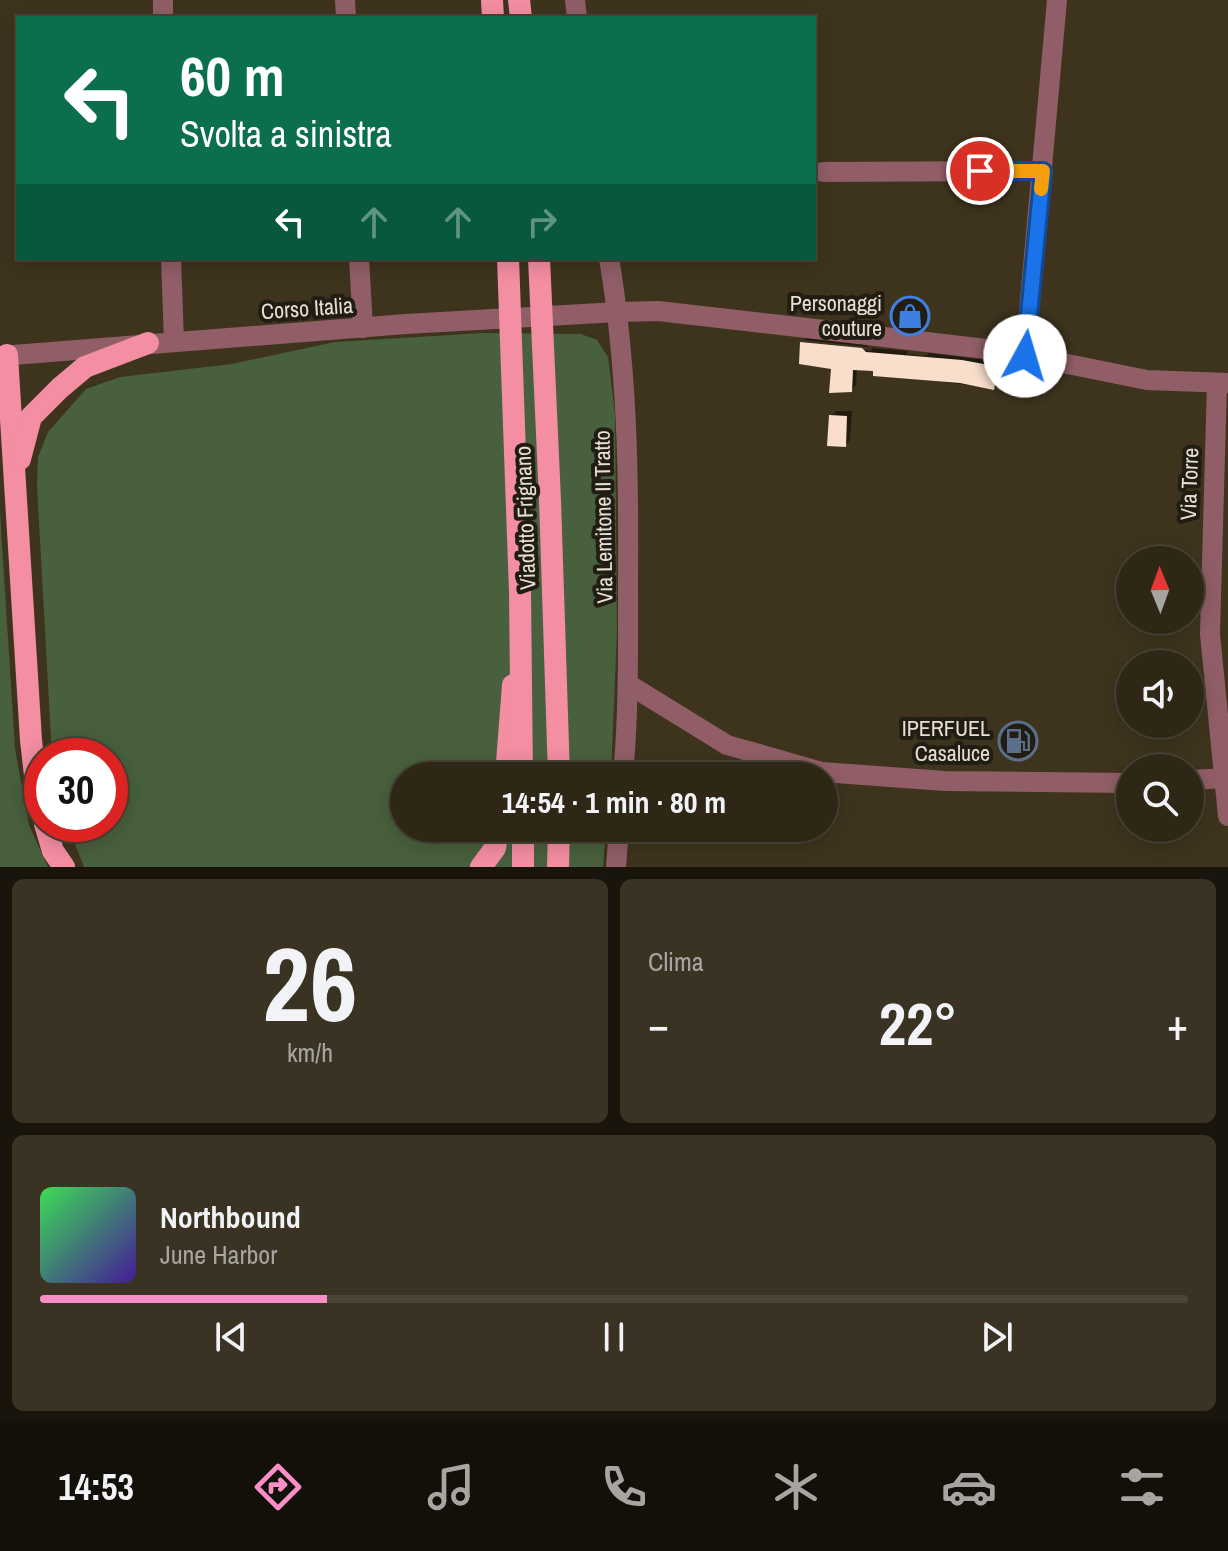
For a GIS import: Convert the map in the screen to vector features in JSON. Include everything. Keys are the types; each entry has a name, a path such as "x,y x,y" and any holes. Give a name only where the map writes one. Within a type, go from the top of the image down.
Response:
{"highway":[{"name":"Viadotto Frignano","path":"508,260 520,592 522,762"},
{"name":"Viadotto Frignano","path":"539,260 559,762"},
{"path":"15,480 31,417 85,367 148,343"},
{"path":"4,356 31,738"},
{"path":"0,445 15,480"},
{"path":"507,762 520,592"},
{"path":"50,842 64,867"},
{"path":"481,867 496,842"},
{"path":"523,842 523,867"},
{"path":"558,867 559,842"}],"street":[{"path":"1025,356 1057,0"},
{"path":"823,172 1043,171"},
{"path":"171,260 174,341"},
{"path":"359,260 363,328"},
{"name":"Via Lemitone II Tratto","path":"609,260 618,312 629,455 628,684 624,762"},
{"name":"Corso Italia","path":"4,356 572,313 658,311 1025,356 1147,380 1222,383"},
{"name":"Via Torre","path":"1222,383 1210,634 1228,816"},
{"path":"628,684 727,745 822,772 945,781 1116,783"},
{"path":"1204,779 1226,778"},
{"path":"616,867 618,842"}],"green space":[{"path":"483,333 581,334 597,340 608,357 615,414 617,630 612,762 390,762 390,842 605,842 603,867 84,867 74,842 128,842 128,738 51,738 37,485 38,457 48,432 86,389 120,377 232,364 335,342"},
{"path":"0,512 15,749 24,798 24,842 37,842 48,867 0,867"}],"building":[{"path":"800,342 862,348 866,352 962,360 1016,370 1014,389 995,385 994,390 960,383 873,376 873,371 853,370 852,392 829,393 831,369 799,364"},
{"path":"829,415 847,416 846,447 827,446"}],"slow traffic":[{"path":"1012,171 1043,171 1041,189"}],"place":[{"name":"Personaggi couture","path":"910,316"},
{"name":"IPERFUEL Casaluce","path":"1018,741"}],"route":[{"path":"980,171 1043,171 1025,356"}]}
